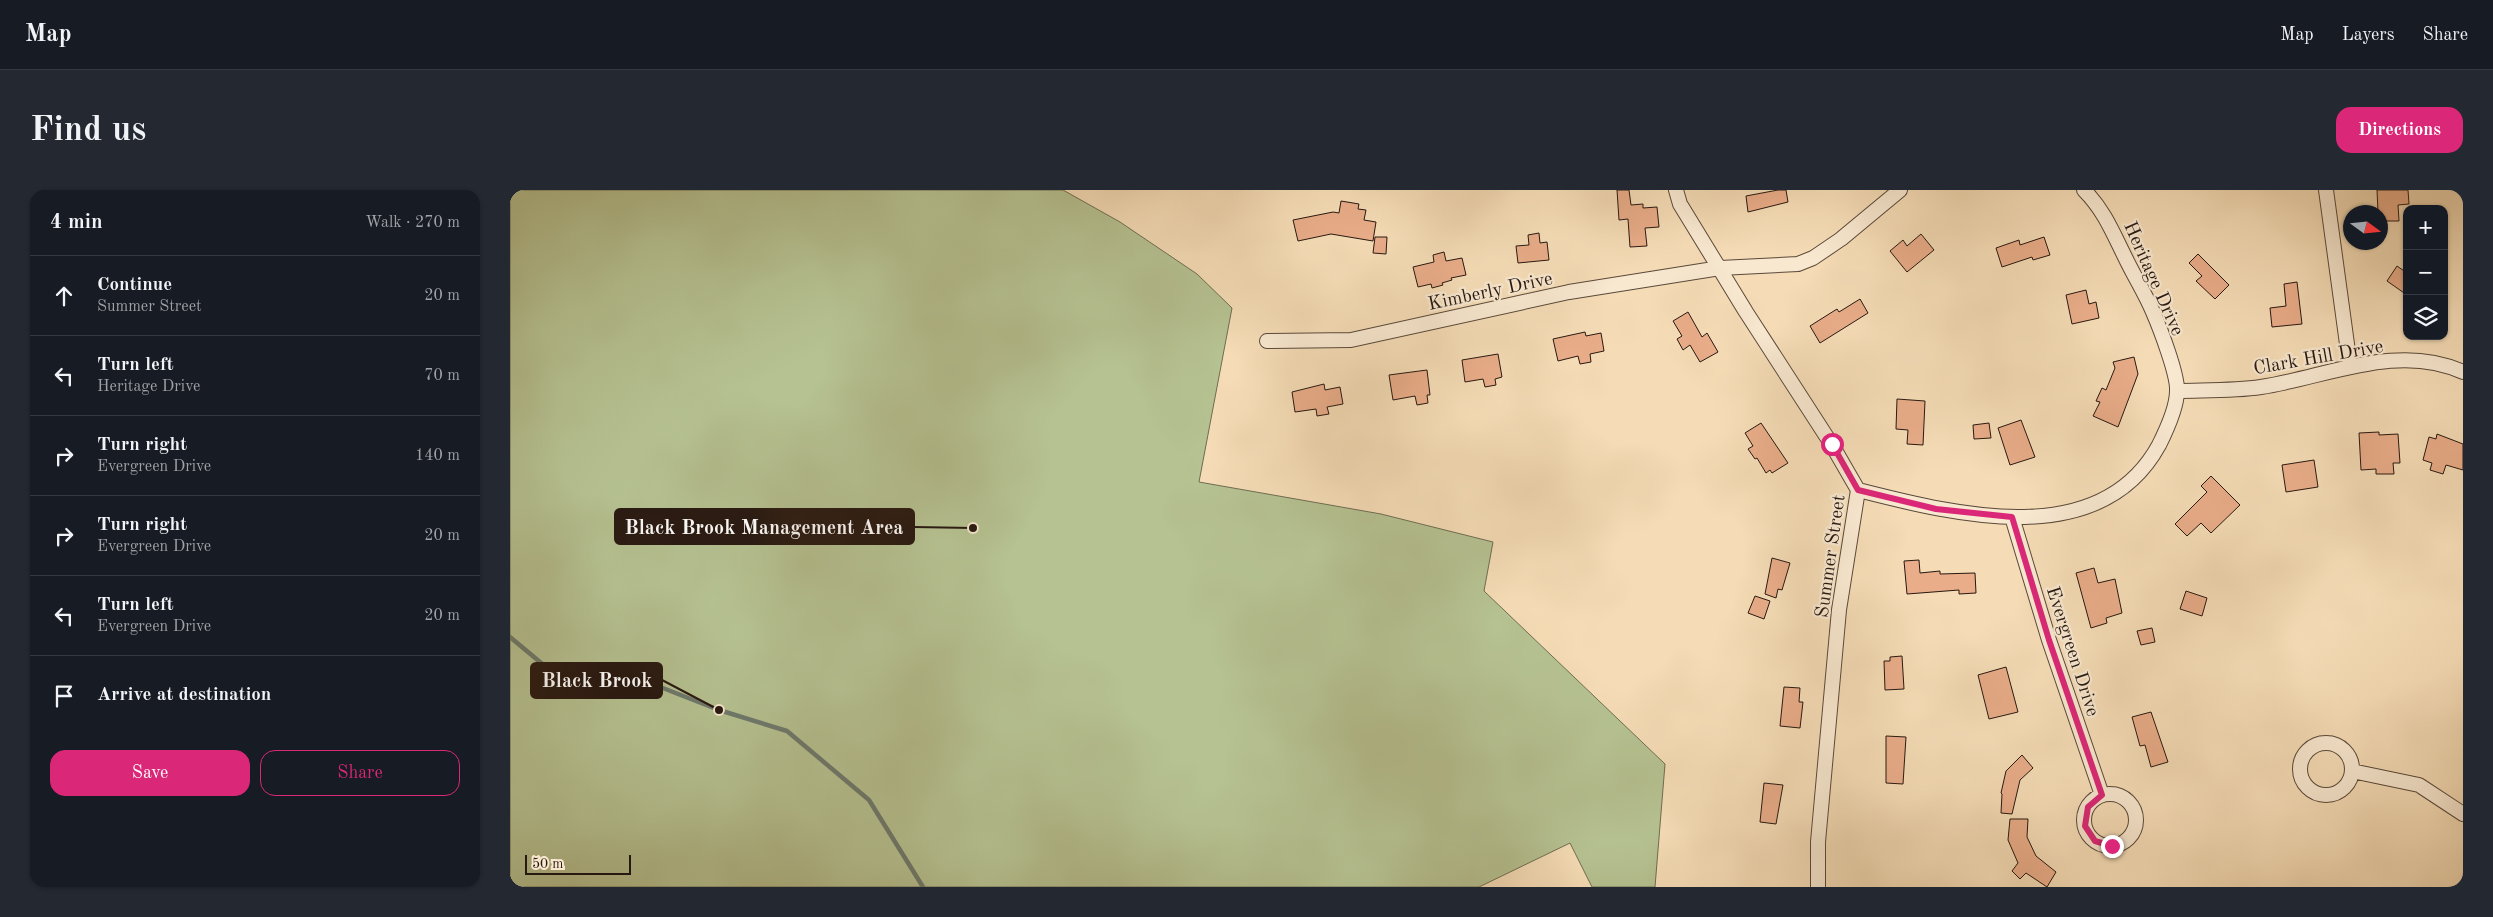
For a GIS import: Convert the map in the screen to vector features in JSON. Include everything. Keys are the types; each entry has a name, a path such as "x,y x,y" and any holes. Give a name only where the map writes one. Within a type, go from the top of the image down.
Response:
{"street":[{"name":"Summer Street","path":"1676,190 1680,204 1832,444 1858,490 1839,610 1818,842 1818,887"},
{"path":"1720,268 1798,264 1813,258 1849,233 1900,190"},
{"name":"Heritage Drive","path":"2084,190 2112,226 2149,302 2164,340 2177,391"},
{"path":"2326,190 2350,366"},
{"name":"Kimberly Drive","path":"1267,341 1351,340 1569,292 1720,268"},
{"name":"Clark Hill Drive","path":"2177,391 2258,388 2305,379 2350,366 2377,361 2424,360 2463,372"},
{"path":"1858,490 1936,509 2012,517 2049,516 2100,502 2127,484 2149,462 2166,430 2177,391"},
{"name":"Evergreen Drive","path":"2012,517 2049,640 2102,795"},
{"path":"2352,771 2419,785 2463,814"}],"green space":[{"path":"510,190 1063,190 1120,222 1197,274 1232,308 1199,482 1381,514 1493,542 1484,591 1665,764 1655,887 1592,887 1570,843 1479,887 510,887"}],"building":[{"path":"1617,190 1629,190 1631,205 1643,204 1643,208 1657,207 1659,227 1645,228 1647,246 1630,247 1628,219 1619,220"},
{"path":"1786,190 1788,202 1748,212 1746,196"},
{"path":"2377,190 2408,190 2409,204 2398,205 2399,221 2388,221 2388,205 2378,205"},
{"path":"1341,201 1359,204 1358,209 1366,210 1364,220 1376,222 1373,241 1331,234 1298,241 1293,220 1333,212 1339,213"},
{"path":"1539,233 1540,243 1547,242 1549,260 1518,263 1516,246 1529,245 1528,235"},
{"path":"1921,234 1934,250 1907,272 1890,251 1903,240 1907,246"},
{"path":"1375,237 1387,237 1386,254 1373,253"},
{"path":"2044,237 2050,255 2033,260 2032,257 2002,267 1996,248 2019,240 2020,245"},
{"path":"1444,252 1446,261 1462,258 1466,275 1451,278 1452,280 1442,283 1443,285 1432,288 1431,284 1418,287 1413,267 1434,262 1433,255"},
{"path":"2198,254 2229,285 2215,299 2196,281 2202,276 2189,263"},
{"path":"2397,266 2403,270 2403,292 2387,281"},
{"path":"2297,282 2302,324 2272,327 2270,308 2286,306 2284,284"},
{"path":"2086,290 2089,304 2096,302 2099,318 2072,324 2066,295"},
{"path":"1860,299 1868,313 1820,343 1810,326 1837,309 1839,312"},
{"path":"1688,312 1702,337 1707,333 1718,352 1700,362 1690,345 1683,350 1677,339 1682,336 1673,321"},
{"path":"1585,332 1586,336 1601,333 1604,351 1590,354 1591,362 1580,364 1578,356 1558,361 1553,339"},
{"path":"1498,354 1502,377 1495,379 1496,385 1485,387 1483,379 1465,382 1462,360"},
{"path":"2134,357 2138,374 2118,427 2093,416 2100,402 2096,401 2102,388 2106,390 2115,368 2113,362"},
{"path":"1427,370 1430,395 1427,395 1428,403 1417,405 1415,396 1393,400 1389,375"},
{"path":"1324,384 1325,390 1340,387 1343,404 1327,407 1329,414 1317,416 1316,409 1295,412 1292,392"},
{"path":"1897,399 1925,401 1923,445 1907,444 1908,430 1896,429"},
{"path":"2021,420 2035,457 2010,465 1998,428"},
{"path":"1761,423 1788,463 1772,473 1770,470 1766,473 1757,458 1755,459 1748,449 1753,446 1745,433"},
{"path":"1989,423 1991,438 1974,439 1973,425"},
{"path":"2379,432 2379,435 2398,434 2400,463 2393,463 2394,474 2376,474 2376,469 2361,470 2359,433"},
{"path":"2437,434 2463,444 2463,470 2446,465 2443,474 2430,470 2432,463 2423,460 2429,437 2436,439"},
{"path":"2314,460 2318,487 2286,492 2282,465"},
{"path":"2211,476 2240,505 2211,533 2201,523 2187,536 2175,524 2207,492 2201,486"},
{"path":"1772,558 1790,563 1782,590 1778,589 1776,598 1765,594"},
{"path":"1919,560 1920,573 1940,571 1940,574 1975,573 1976,593 1959,594 1959,590 1907,594 1904,561"},
{"path":"2094,568 2098,583 2115,579 2122,613 2106,618 2107,623 2091,628 2076,573"},
{"path":"2186,591 2207,598 2202,616 2180,609"},
{"path":"1755,596 1770,601 1764,619 1748,613"},
{"path":"2152,628 2155,642 2141,645 2137,631"},
{"path":"1902,656 1904,689 1885,690 1884,661 1890,661 1890,657"},
{"path":"2006,667 2018,712 1989,719 1978,675"},
{"path":"1784,687 1800,688 1799,702 1803,702 1800,728 1780,726"},
{"path":"2151,712 2168,762 2151,767 2145,745 2140,746 2132,717"},
{"path":"1886,736 1906,737 1903,784 1886,783"},
{"path":"2022,755 2033,768 2020,780 2012,814 2001,813 2001,793 2006,771"},
{"path":"1764,783 1783,785 1776,824 1760,822"},
{"path":"2010,819 2028,819 2027,837 2036,856 2056,872 2047,887 2026,873 2020,879 2012,871 2018,863 2008,840"}],"waterway":[{"path":"510,637 546,667 650,683 719,710 787,731 869,800 923,887"}],"place":[{"name":"Black Brook Management Area","path":"973,528"},
{"name":"Black Brook","path":"719,710"}],"route":[{"path":"1832,444 1858,490 1936,509 2012,517 2049,640 2102,795 2096,798 2088,807 2084,819 2085,826 2090,837 2095,841 2106,846 2112,846"}]}
